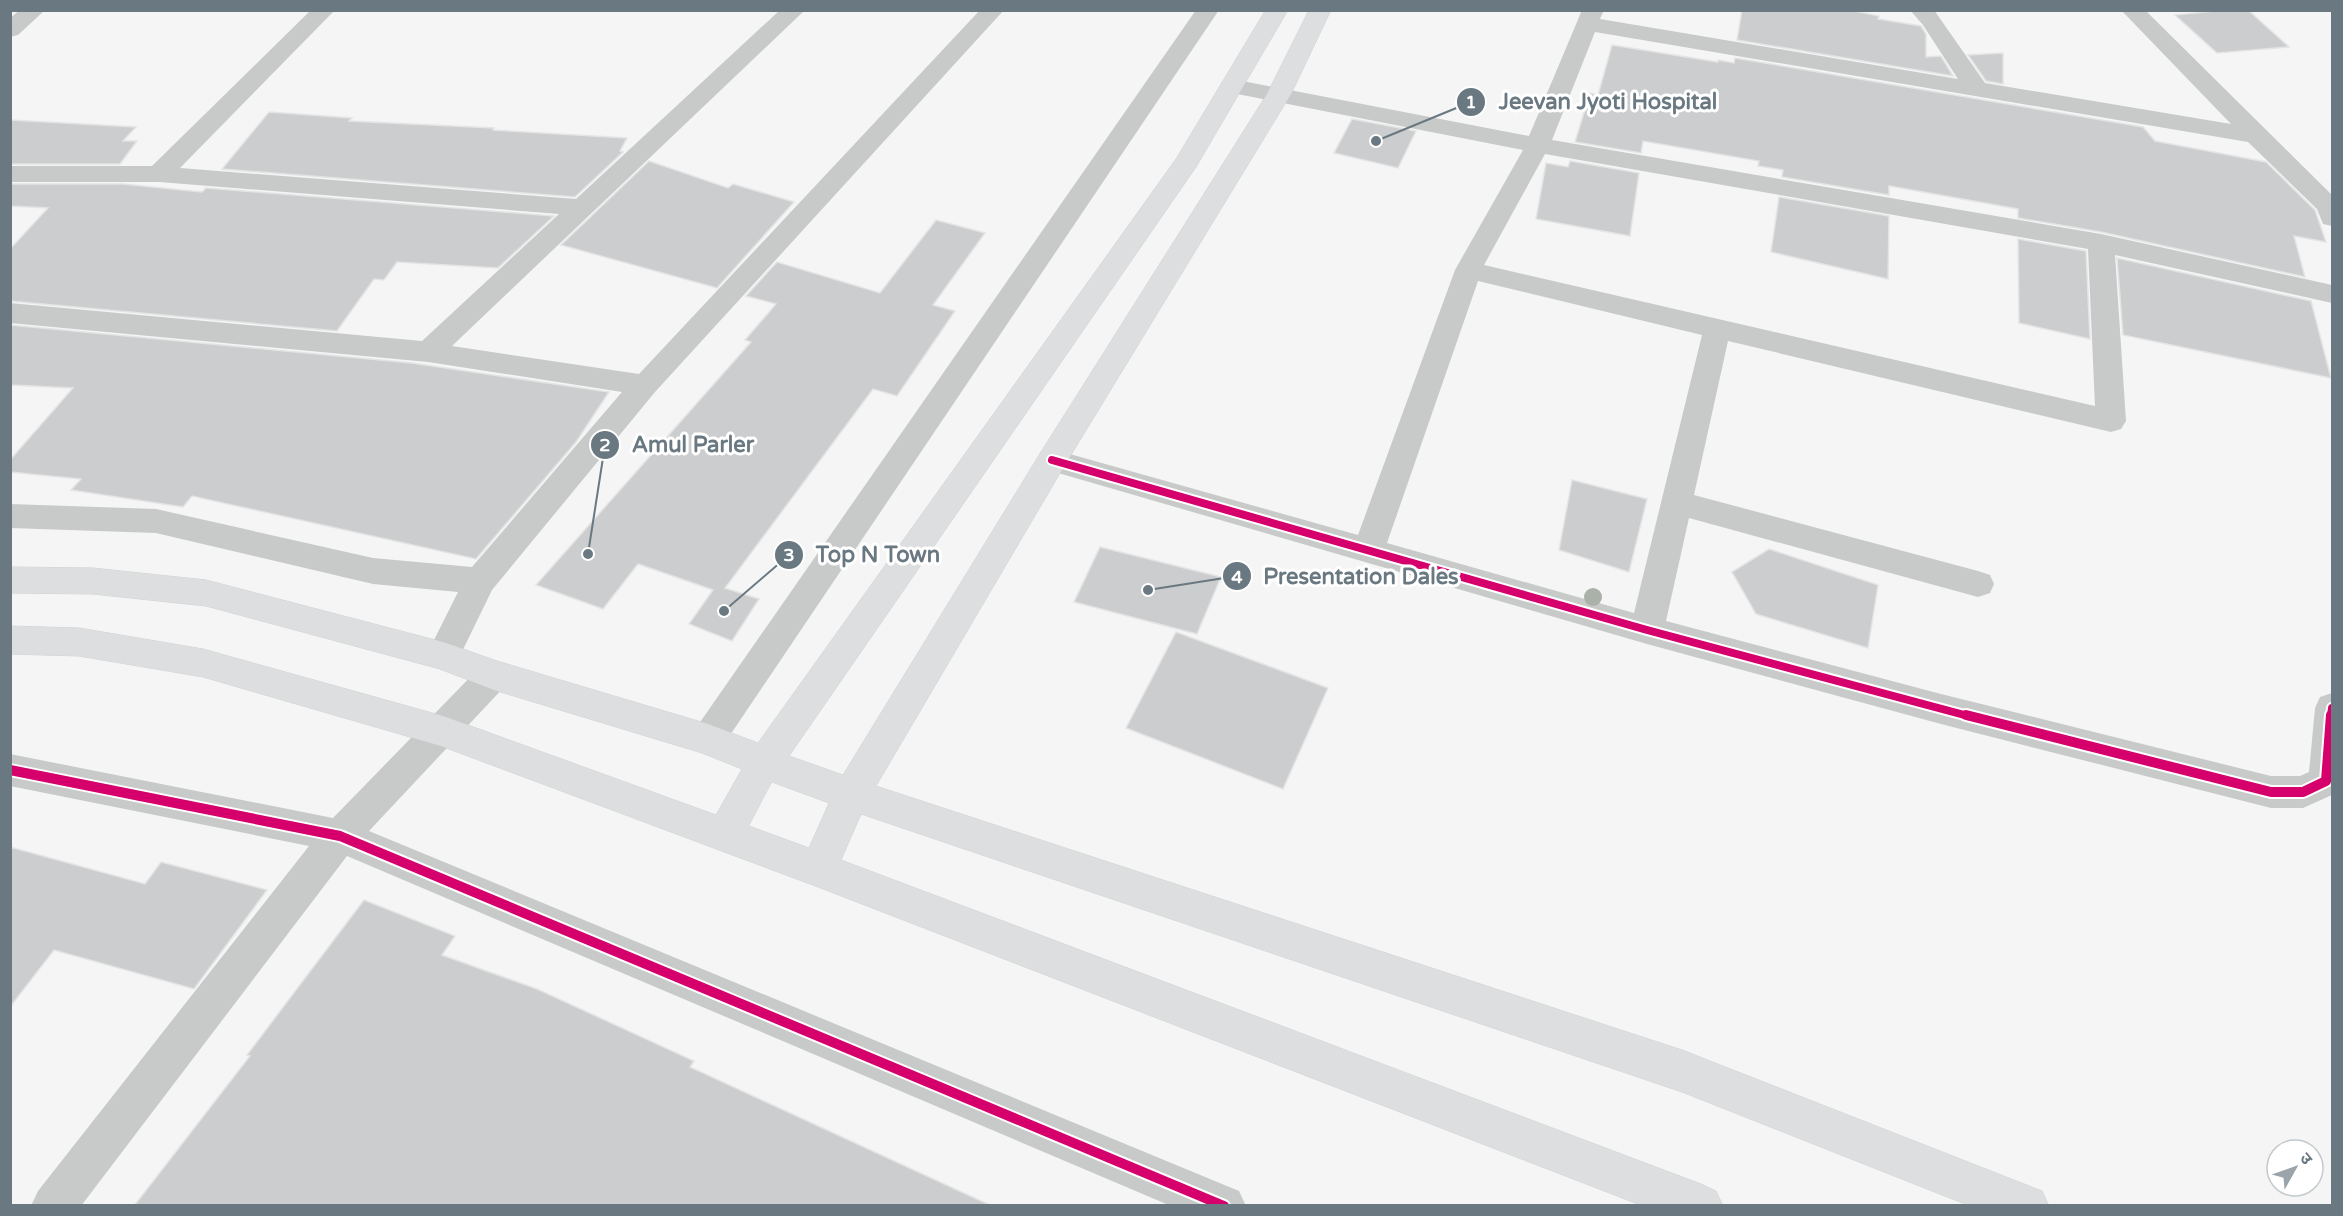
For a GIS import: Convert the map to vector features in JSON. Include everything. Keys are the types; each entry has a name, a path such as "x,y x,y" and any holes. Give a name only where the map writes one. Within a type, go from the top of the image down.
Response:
{"main road":[{"path":"724,836 764,763 1187,161 1277,10"},
{"path":"818,869 852,794 1052,460 1279,94 1320,10"},
{"path":"10,580 93,581 206,593 443,656 494,675 708,739 764,763 852,794 1682,1071 2027,1206"},
{"path":"10,640 79,642 203,663 443,731 818,869 1678,1201"}],"street":[{"path":"10,30 34,10"},
{"path":"159,174 324,10"},
{"path":"428,352 794,10"},
{"path":"443,656 480,581 645,385 993,10"},
{"path":"708,739 1208,10"},
{"path":"1921,10 1932,21 1977,89"},
{"path":"2132,10 2305,185 2329,206 2332,218"},
{"path":"1368,551 1468,270 1538,145 1591,17 1977,89 2258,136"},
{"path":"1232,86 1538,145 2102,243 2332,294"},
{"path":"10,174 159,174 582,208"},
{"path":"2305,185 2332,189"},
{"path":"1468,270 2111,421 2102,243"},
{"path":"10,313 428,352 645,385"},
{"path":"1647,630 1717,329"},
{"path":"1052,460 1647,630 1941,709 2271,792 2303,792 2326,781 2332,708"},
{"path":"1678,503 1978,584"},
{"path":"10,516 156,521 373,571 480,581"},
{"path":"53,1206 340,836 443,731 494,675"},
{"path":"10,770 155,797 340,836 1224,1206"}],"building":[{"path":"1742,10 1850,10 1879,16 1878,19 1921,26 1926,34 1926,57 1941,56 1953,76 1737,40"},
{"path":"2248,10 2289,47 2217,53 2175,15"},
{"path":"1612,45 1718,62 1718,60 1734,63 1735,58 2143,127 2155,141 2266,162 2315,210 2326,242 2294,236 2305,277 2101,232 2018,218 2018,209 1889,186 1889,195 1782,177 1783,170 1758,166 1759,161 1643,141 1641,153 1575,142 1590,93 1598,95"},
{"path":"2003,53 2003,84 1986,81 1968,55"},
{"path":"269,112 352,118 349,121 494,128 493,130 627,138 620,151 623,152 575,197 222,169"},
{"path":"1352,119 1416,131 1398,168 1334,153"},
{"path":"10,120 136,127 123,141 137,141 120,164 10,164"},
{"path":"649,161 728,188 733,184 794,202 717,288 561,245"},
{"path":"1570,161 1639,173 1630,236 1536,219 1546,163 1568,167"},
{"path":"10,184 123,184 202,192 206,188 554,216 498,268 397,262 384,280 374,279 337,331 10,301 10,249 48,208 10,206"},
{"path":"1779,197 1889,216 1888,279 1771,252"},
{"path":"936,220 985,233 933,305 955,311 897,396 873,389 725,588 759,599 732,641 689,624 713,590 638,564 603,609 536,585 751,342 745,340 776,304 746,296 777,262 880,293"},
{"path":"2018,239 2086,251 2090,339 2019,323"},
{"path":"2117,258 2311,301 2331,378 2123,335"},
{"path":"10,325 412,363 609,392 576,442 476,559 192,496 183,507 71,490 81,479 10,472 10,460 73,388 10,385"},
{"path":"1572,480 1647,499 1629,572 1559,550"},
{"path":"1100,547 1221,577 1197,634 1074,602"},
{"path":"1769,549 1878,585 1868,648 1756,614 1732,572"},
{"path":"1176,632 1328,688 1283,789 1126,728"},
{"path":"10,847 145,884 161,862 267,890 194,989 54,950 10,1007"},
{"path":"364,900 455,936 442,955 537,989 694,1061 690,1067 992,1206 134,1206 250,1056 247,1055"}],"cycle path":[{"path":"1052,460 1647,630 1941,709 2271,792 2303,792 2326,781 2332,708"},
{"path":"10,770 155,797 340,836 1224,1206"}],"place":[{"name":"Jeevan Jyoti Hospital","path":"1376,141"},
{"name":"Amul Parler","path":"588,554"},
{"name":"Presentation Dales","path":"1148,590"},
{"name":"Top N Town","path":"724,611"}]}
